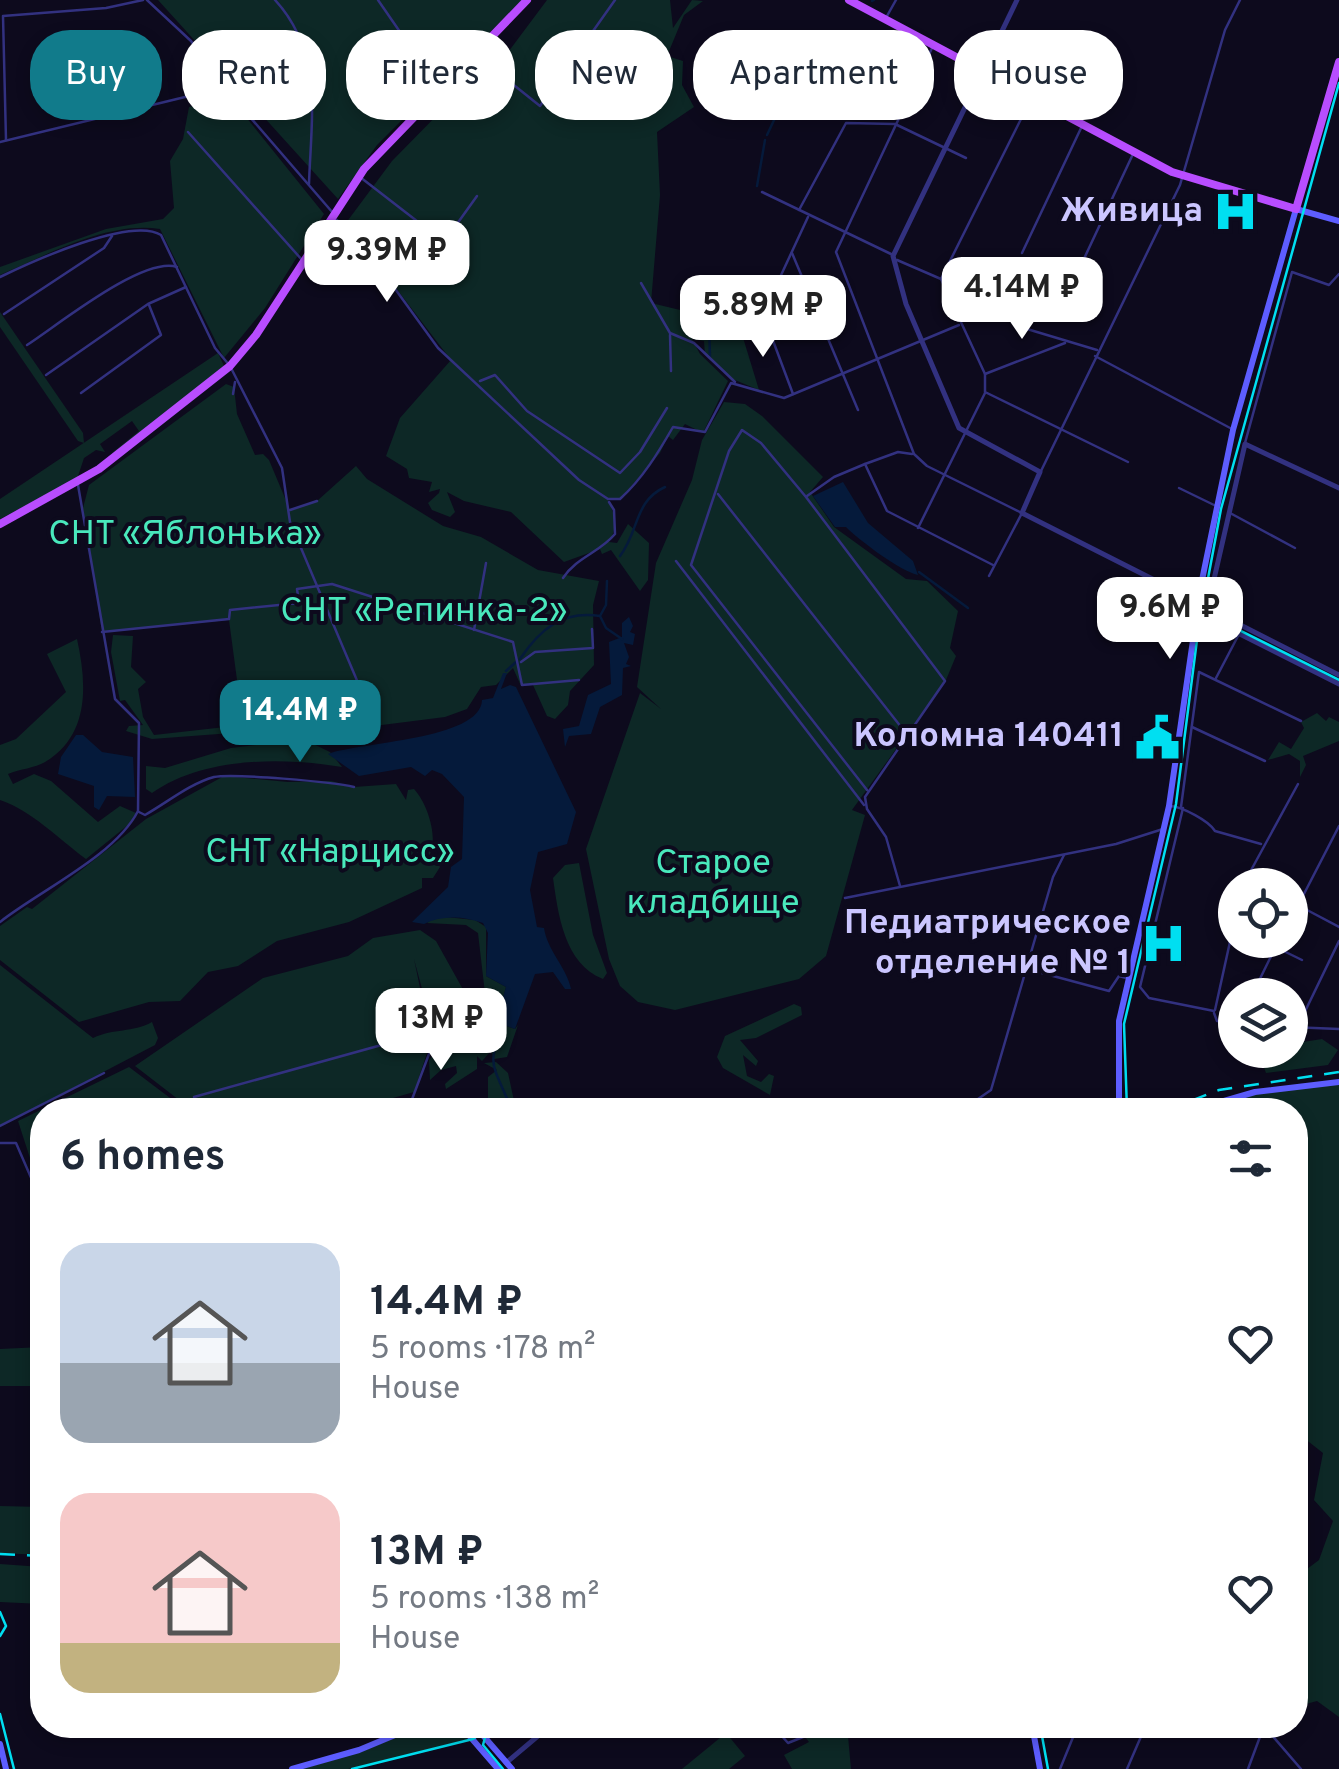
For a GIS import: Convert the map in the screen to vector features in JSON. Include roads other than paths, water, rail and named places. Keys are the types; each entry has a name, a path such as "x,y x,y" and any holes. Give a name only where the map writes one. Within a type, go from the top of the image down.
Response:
{"main road":[{"path":"501,30 527,0"},
{"path":"849,0 904,30"},
{"path":"1118,1098 1118,1021 1169,806 1197,607 1233,430 1339,62"},
{"path":"0,524 77,483 230,366 359,176 414,120"},
{"path":"1074,120 1183,177 1339,222"},
{"path":"1234,1098 1339,1082"},
{"path":"292,1769 388,1738"},
{"path":"472,1738 498,1769"},
{"path":"488,1738 509,1766"},
{"path":"1034,1738 1040,1769"},
{"path":"0,1744 6,1769"}],"street":[{"path":"6,140 6,64 0,20 12,13 106,8 145,0 182,33"},
{"path":"274,0 294,21 312,70 309,186"},
{"path":"378,0 399,30"},
{"path":"515,86 540,106 616,0"},
{"path":"884,19 896,0"},
{"path":"1002,30 1017,0"},
{"path":"990,576 1183,177 1225,30 1240,0"},
{"path":"0,66 6,64"},
{"path":"0,142 182,97"},
{"path":"252,120 369,254 434,342 558,462 608,499 614,510 614,534 601,548 574,562 563,578"},
{"path":"897,120 836,252 914,454"},
{"path":"957,120 893,256 922,341 964,434 1040,472"},
{"path":"918,528 985,392 985,374 941,279 1021,120"},
{"path":"799,210 846,123 895,124 966,158"},
{"path":"1022,253 1083,125"},
{"path":"188,132 304,262"},
{"path":"1075,278 1080,258 1134,152"},
{"path":"359,176 444,242 476,196"},
{"path":"762,192 941,279 1027,329 1096,353 1233,430"},
{"path":"793,395 763,314 808,215"},
{"path":"0,277 112,235 154,231 161,235 215,348 230,366 282,468 290,522 364,697 366,715"},
{"path":"4,314 104,248 112,235"},
{"path":"792,252 858,410"},
{"path":"27,346 132,277 158,265 178,268"},
{"path":"1339,274 1329,284 1292,272 1245,444 1210,597 1214,611 1339,675"},
{"path":"640,283 670,334 672,371"},
{"path":"46,375 148,304 187,287"},
{"path":"81,394 162,334 148,304"},
{"path":"670,334 694,343 735,383 774,398 793,395 960,326"},
{"path":"985,374 1070,341"},
{"path":"478,382 496,375 527,411 620,473 640,452 667,408"},
{"path":"232,394 235,382"},
{"path":"608,499 620,499 653,462 673,427 705,432 723,392 735,383"},
{"path":"985,392 1128,462"},
{"path":"866,790 944,681 806,498 746,429 728,451 691,565 866,790 867,810"},
{"path":"1245,444 1339,488"},
{"path":"640,452 653,462"},
{"path":"806,498 834,477 864,464 898,452 914,454 945,476 1192,600 1208,618 1339,684"},
{"path":"864,464 887,511 994,566"},
{"path":"0,922 87,860 131,823 138,811 139,722 115,699 110,650 102,632 77,483"},
{"path":"1179,488 1295,548"},
{"path":"717,493 905,732"},
{"path":"290,510 317,501"},
{"path":"676,561 886,837 900,886"},
{"path":"474,630 486,563"},
{"path":"102,632 229,619 230,610 299,603 297,589 332,584 515,644 523,686 579,680"},
{"path":"520,662 534,652 593,648 592,629"},
{"path":"1215,679 1240,633"},
{"path":"1214,1011 1149,998 1140,987 1182,808 1199,672 1300,721"},
{"path":"1190,727 1265,761"},
{"path":"138,811 145,815 190,786 224,776 288,782 331,780 354,787"},
{"path":"1252,868 1298,784"},
{"path":"1169,806 1182,808 1211,824 1214,831 1264,845"},
{"path":"1308,886 1339,826"},
{"path":"844,898 1141,838 1164,828"},
{"path":"980,1098 992,1090 1053,878 1064,854"},
{"path":"1308,911 1339,926"},
{"path":"1308,1005 1339,941"},
{"path":"1218,1020 1214,1011 1226,958"},
{"path":"1298,958 1302,960"},
{"path":"1026,969 1108,992 1119,976 1127,979"},
{"path":"1308,1028 1339,1028"},
{"path":"194,1097 432,1030 432,1046 412,1098"},
{"path":"56,1098 104,1074"},
{"path":"0,1126 30,1111"},
{"path":"0,1143 16,1143 30,1176"},
{"path":"509,1766 537,1738"},
{"path":"1060,1769 1073,1738"},
{"path":"1127,1769 1140,1738"},
{"path":"1248,1769 1260,1738"},
{"path":"1274,1738 1301,1769"}],"water":[{"path":"843,482 868,523 913,561 918,575 870,547 846,527 835,527 813,496"},
{"path":"629,617 633,626 630,632 635,634 633,645 624,643 629,657 626,664 631,666 623,668 622,695 600,707 591,734 569,736 565,747 563,729 579,726 588,695 611,684 609,642 622,637 622,623"},
{"path":"503,673 507,673 501,689 516,687 576,812 567,844 538,852 530,890 537,927 544,928 571,989 565,989 553,972 535,974 515,1029 496,1022 506,987 486,976 488,933 483,923 453,917 424,924 412,922 448,887 451,867 462,859 464,797 442,774 432,770 425,776 411,767 359,776 328,754 416,738 462,724 476,713 482,700 493,698"},
{"path":"76,735 83,735 102,752 133,757 135,797 107,796 99,810 94,807 94,786 58,774 61,757"}],"waterway":[{"path":"767,135 774,120"},
{"path":"757,186 765,140"},
{"path":"710,357 709,325 729,284"},
{"path":"620,556 642,509 665,487"},
{"path":"919,572 968,608"},
{"path":"607,581 606,605 600,616 606,628 622,639"},
{"path":"520,659 554,624 575,616 600,616"},
{"path":"506,671 516,662"},
{"path":"504,1026 493,1056 507,1098"}],"tram line":[{"path":"1127,1098 1124,1024 1176,804 1198,632 1221,509 1339,83"},
{"path":"1203,603 1209,615 1339,680"},
{"path":"0,1612 6,1626 0,1636"},
{"path":"0,1714 14,1769"},
{"path":"352,1769 474,1738"},
{"path":"485,1738 483,1745 503,1769"},
{"path":"1042,1738 1048,1769"}],"railway":[{"path":"1198,1098 1219,1090 1339,1072"},
{"path":"0,1554 30,1555"}],"place":[{"name":"Живица","path":"1236,212"},
{"name":"Коломна 140411","path":"1157,737"},
{"name":"Педиатрическое отделение № 1","path":"1164,944"}],"park label":[{"name":"СНТ «Яблонька»","path":"185,535"},
{"name":"СНТ «Репинка-2»","path":"424,612"},
{"name":"СНТ «Нарцисс»","path":"330,853"},
{"name":"Старое кладбище","path":"713,884"}]}
